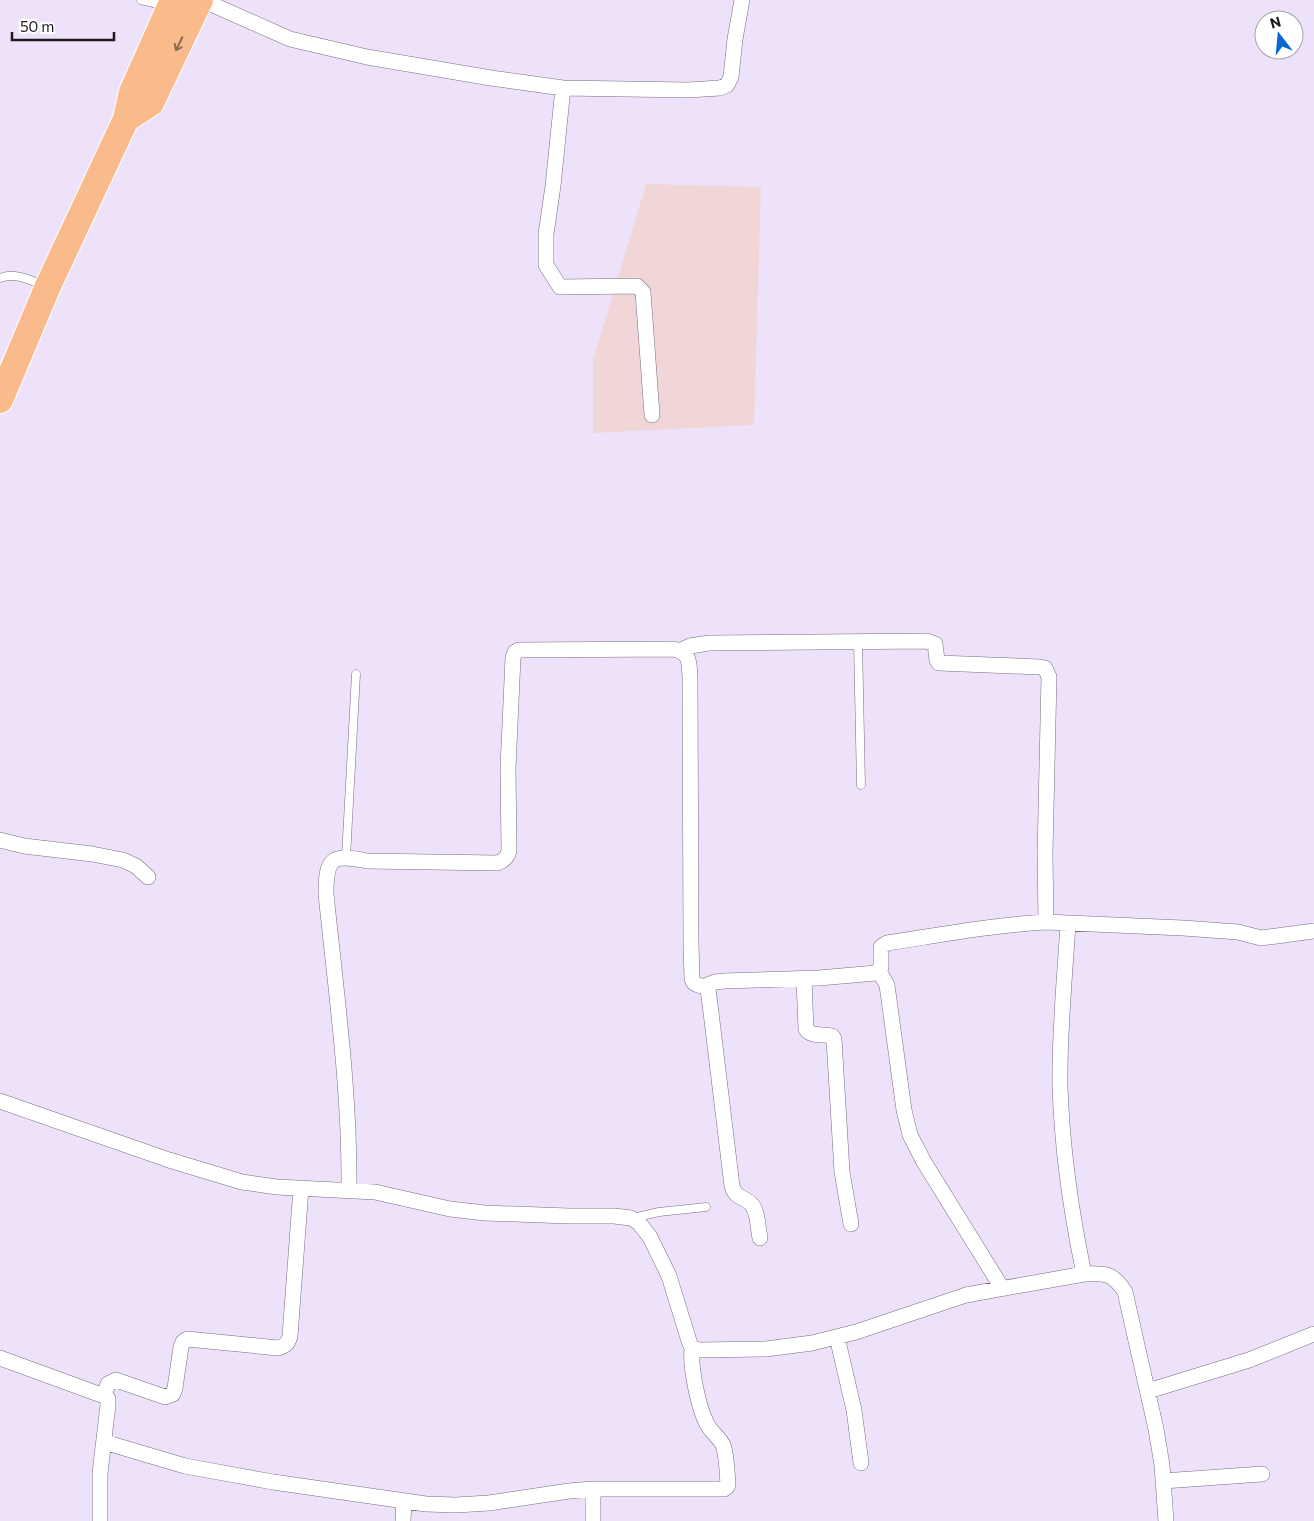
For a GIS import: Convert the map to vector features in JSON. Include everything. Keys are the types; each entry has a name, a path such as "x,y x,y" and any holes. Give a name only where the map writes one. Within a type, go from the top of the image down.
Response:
{"highway":[{"path":"126,119 151,103 201,0"},
{"path":"0,400 48,286 126,119 132,92 172,4"}],"street":[{"path":"201,0 290,39 376,59 563,88 688,90 720,88 727,85 731,77 742,0"},
{"path":"563,88 546,234 546,265 560,287 637,286 643,292 652,416"},
{"path":"350,1190 347,1115 326,894 328,866 338,858 346,857 367,861 497,863 508,857 510,851 508,768 513,658 515,652 519,650 662,648 681,650 690,646 709,643 927,641 934,644 939,663 1040,667 1048,672 1049,677 1045,854 1046,922"},
{"path":"681,650 686,654 689,662 690,678 691,944 692,979 697,985 705,986 724,981 804,979 876,974 881,967 881,947 888,943 970,930 1046,922 1228,931 1245,933 1261,938 1314,931"},
{"path":"0,840 24,846 92,854 123,860 136,866 148,877"},
{"path":"1068,923 1060,1085 1068,1186 1074,1228 1084,1274"},
{"path":"879,971 887,985 904,1110 910,1135 924,1162 1002,1288"},
{"path":"804,979 806,1029 810,1034 828,1035 834,1039 842,1172 851,1224"},
{"path":"705,986 708,989 709,996 732,1186 734,1193 752,1204 755,1210 760,1238"},
{"path":"0,1101 211,1174 242,1182 277,1187 375,1192 450,1209 486,1213 631,1218 639,1223 650,1237 669,1276 692,1348 692,1369 703,1414 707,1424 723,1446 727,1487 724,1489 593,1489 489,1503 426,1504 185,1466 104,1442"},
{"path":"104,1396 108,1384 116,1380 165,1397 174,1394 181,1347 187,1339 278,1348 284,1347 289,1342 301,1188"},
{"path":"692,1348 699,1350 766,1349 812,1343 856,1332 966,1295 1084,1274 1099,1273 1110,1275 1117,1280 1125,1292 1148,1391 1156,1429 1166,1521"},
{"path":"1148,1391 1249,1360 1314,1334"},
{"path":"837,1336 854,1410 861,1464"},
{"path":"0,1358 108,1399 100,1481 100,1521"},
{"path":"1163,1481 1262,1474"},
{"path":"593,1489 593,1521"},
{"path":"403,1521 404,1501"}],"lane":[{"path":"141,0 172,4"},
{"path":"0,278 6,275 17,276 48,286"},
{"path":"858,642 861,785"},
{"path":"346,857 356,674"},
{"path":"631,1218 659,1212 706,1207"}],"shaded area":[{"path":"646,184 761,187 754,425 593,433 593,360"}]}
